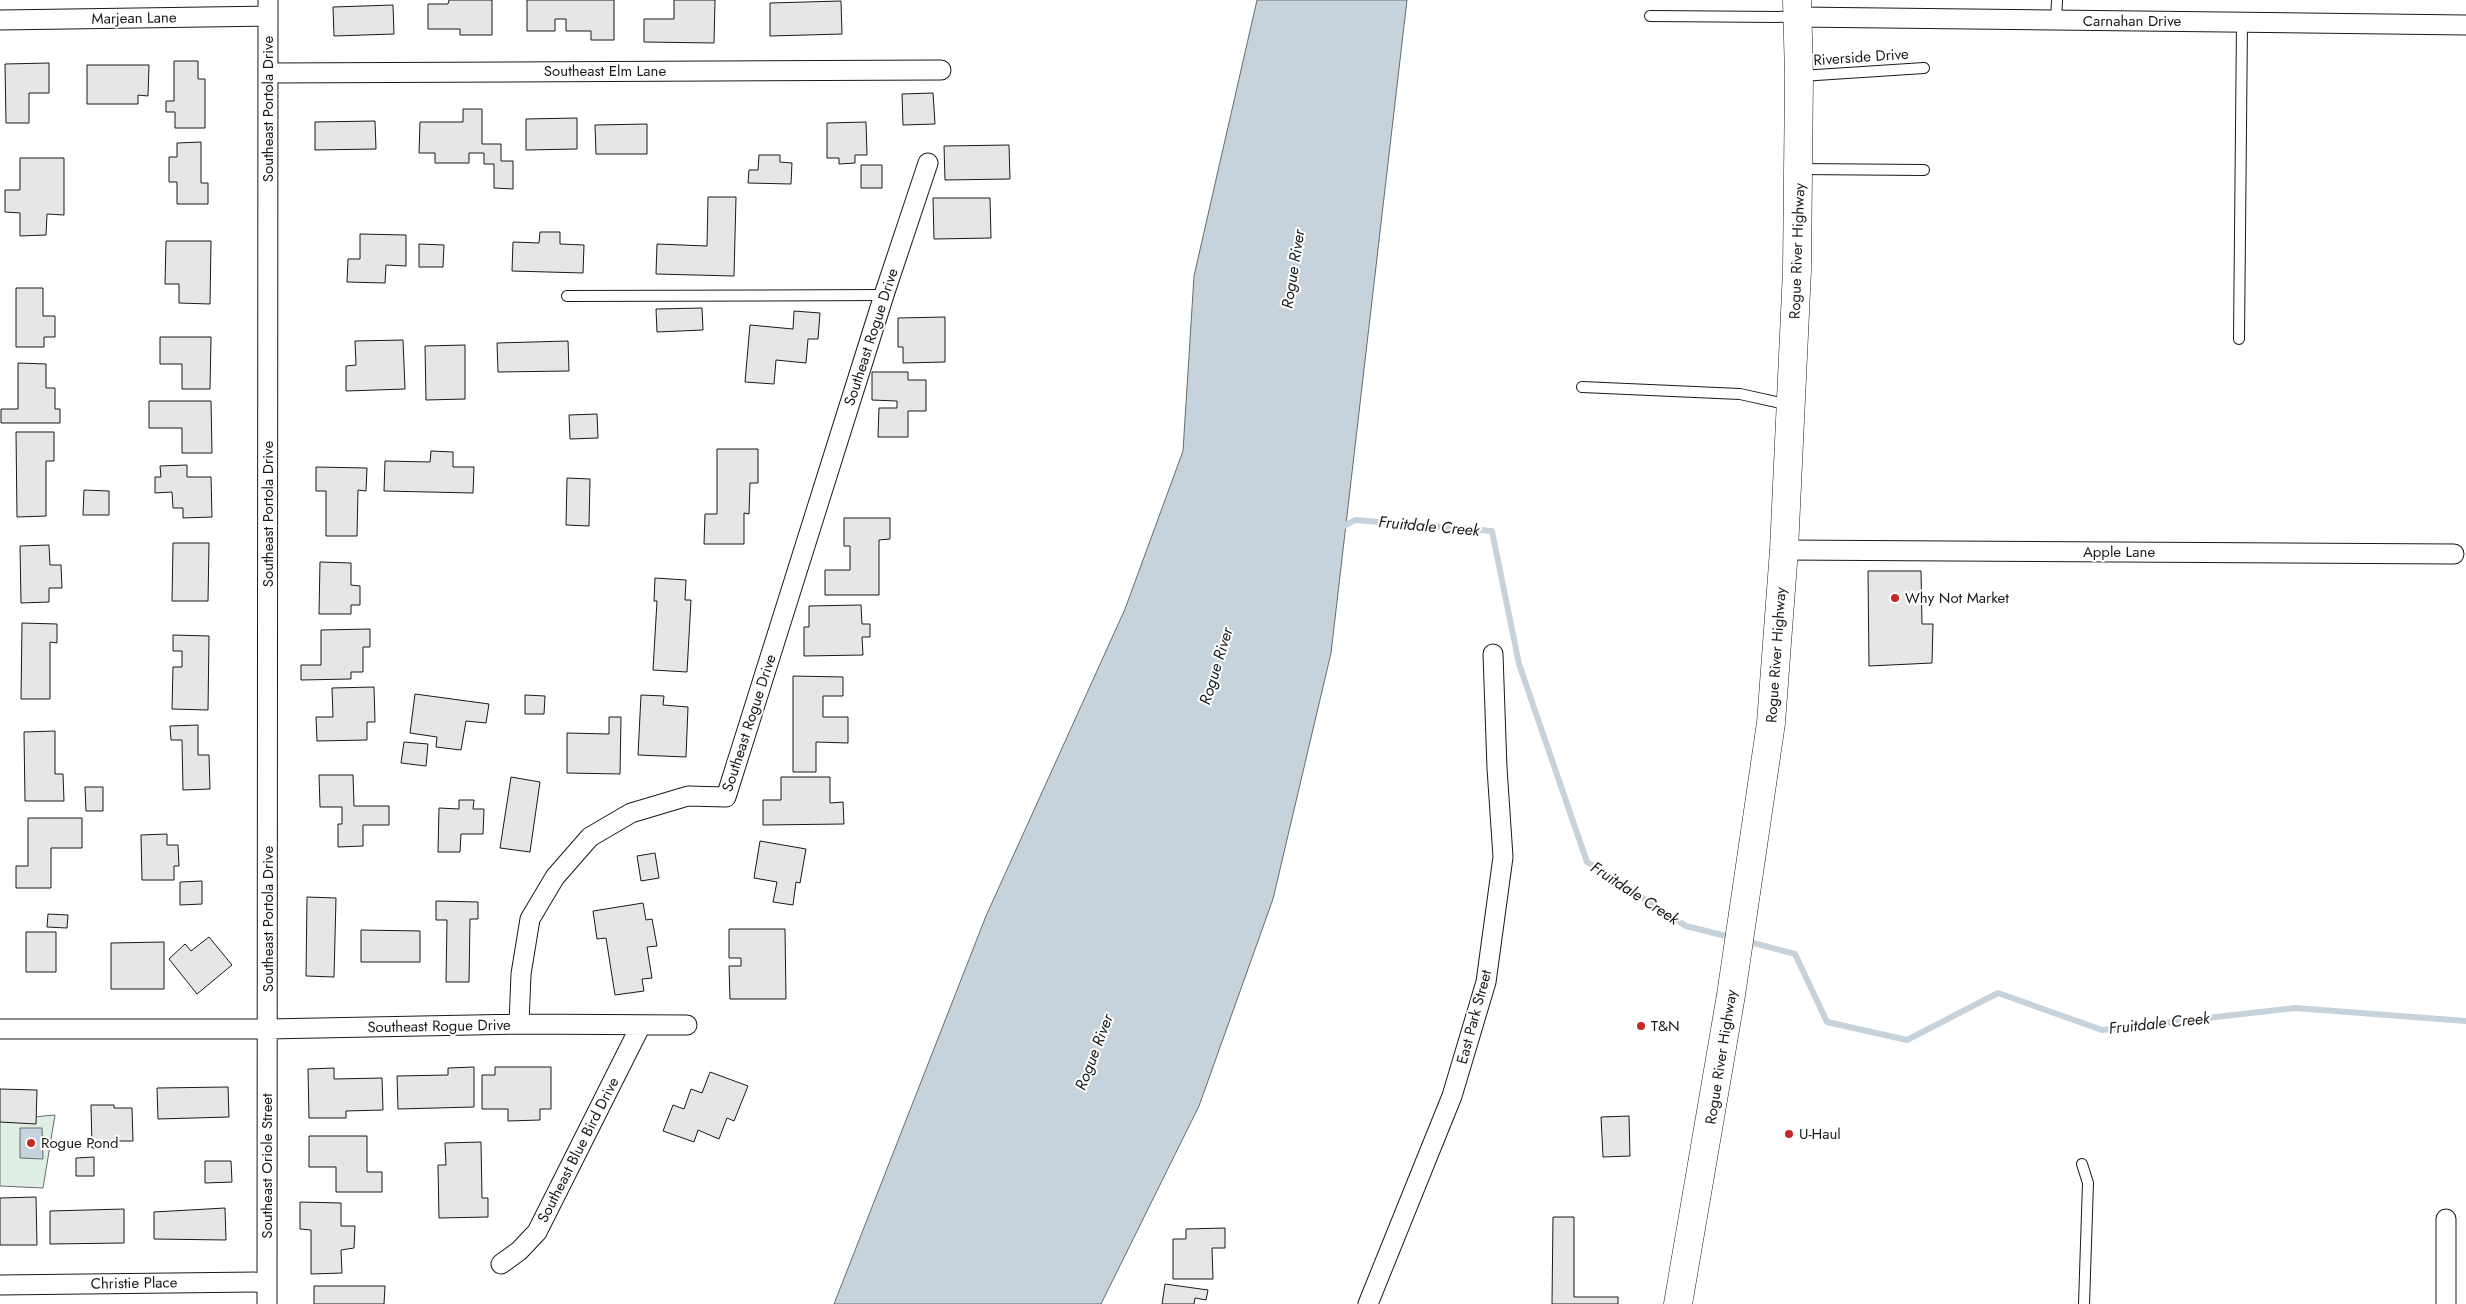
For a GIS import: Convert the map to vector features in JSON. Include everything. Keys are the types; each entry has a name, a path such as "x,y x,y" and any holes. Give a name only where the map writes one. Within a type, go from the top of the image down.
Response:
{"main road":[{"name":"Rogue River Highway","path":"1678,1304 1718,1077 1762,796 1771,723 1784,550 1798,270 1799,76 1797,9"}],"street":[{"name":"Marjean Lane","path":"0,20 268,8"},
{"name":"Southeast Portola Drive","path":"268,8 268,1029"},
{"name":"Carnahan Drive","path":"1797,9 2056,20 2466,25"},
{"name":"Southeast Elm Lane","path":"269,73 941,70"},
{"name":"Southeast Rogue Drive","path":"0,1029 268,1029 518,1024 521,974 530,919 555,877 590,837 631,812 678,798 688,796 726,797 884,295 928,163"},
{"name":"Apple Lane","path":"1784,550 2454,554"},
{"name":"East Park Street","path":"1368,1304 1452,1096 1486,982 1503,858 1496,768 1493,654"},
{"path":"518,1024 687,1025"},
{"name":"Southeast Blue Bird Drive","path":"501,1264 519,1251 537,1232 641,1025"},
{"name":"Southeast Oriole Street","path":"267,1304 268,1029"},
{"path":"2446,1219 2446,1304"},
{"name":"Christie Place","path":"0,1285 267,1282"}],"lane":[{"path":"2056,20 2057,0"},
{"path":"1650,16 1797,9"},
{"path":"2239,339 2242,22"},
{"name":"Riverside Drive","path":"1799,76 1924,68"},
{"path":"1799,169 1924,170"},
{"path":"567,296 884,295"},
{"path":"1582,387 1740,394 1791,405"},
{"path":"2082,1164 2088,1183 2084,1304"}],"green space":[{"path":"55,1115 43,1188 0,1186 0,1120"}],"water":[{"name":"Rogue River","path":"1257,0 1407,0 1331,653 1273,899 1199,1106 1101,1304 834,1304 986,916 1125,609 1183,451 1194,276"},
{"name":"Rogue Pond","path":"20,1128 42,1128 43,1159 20,1158"}],"building":[{"path":"449,0 492,0 492,35 460,35 460,29 428,29 428,4 448,4"},
{"path":"527,0 614,0 614,40 591,40 591,31 566,31 566,19 555,19 555,31 527,31"},
{"path":"674,0 715,0 714,43 644,42 644,19 674,19"},
{"path":"841,1 842,34 770,36 770,3"},
{"path":"393,5 394,34 334,36 333,7"},
{"path":"174,61 198,61 198,79 205,79 205,128 175,128 175,112 166,112 166,101 174,101"},
{"path":"49,63 49,93 29,93 29,123 6,123 5,64"},
{"path":"87,65 149,65 148,96 138,95 138,104 87,104"},
{"path":"933,93 935,124 903,125 902,94"},
{"path":"463,109 482,109 482,144 501,144 501,161 513,161 513,189 494,188 494,164 484,164 484,153 469,153 469,163 435,163 435,153 419,153 420,122 463,122"},
{"path":"577,118 577,149 526,150 526,119"},
{"path":"375,121 376,149 315,150 315,122"},
{"path":"866,122 867,155 855,155 855,163 839,164 839,158 827,158 827,123"},
{"path":"647,124 647,154 596,154 595,125"},
{"path":"201,142 201,183 208,183 208,204 177,204 177,182 169,182 169,157 177,157 177,143"},
{"path":"1009,145 1010,179 945,180 944,146"},
{"path":"759,155 780,155 780,162 792,163 791,184 748,183 749,170 758,170"},
{"path":"20,158 64,158 64,215 47,214 46,235 20,236 20,213 5,212 5,190 20,190"},
{"path":"861,165 882,165 882,188 861,188"},
{"path":"708,197 736,197 734,276 656,274 657,244 707,246"},
{"path":"933,198 990,198 991,238 934,239"},
{"path":"540,232 560,232 560,244 584,245 583,273 512,271 513,242 539,243"},
{"path":"360,234 406,235 406,266 386,265 385,283 347,282 348,259 360,259"},
{"path":"166,241 211,241 210,304 179,303 179,284 165,284"},
{"path":"419,244 444,245 443,267 419,267"},
{"path":"16,288 43,288 43,316 55,316 55,337 44,337 44,347 16,347"},
{"path":"702,308 703,330 657,332 656,309"},
{"path":"794,311 820,313 818,339 808,339 806,363 776,360 774,384 745,382 750,325 793,329"},
{"path":"945,317 945,362 903,363 903,347 898,347 898,318"},
{"path":"160,337 211,337 210,389 182,389 182,364 160,364"},
{"path":"403,340 405,389 346,391 346,366 356,365 355,341"},
{"path":"568,341 569,371 498,372 497,343"},
{"path":"465,345 465,399 426,400 425,346"},
{"path":"18,363 46,364 46,388 55,388 55,409 60,409 60,423 1,423 1,409 18,409"},
{"path":"872,372 908,372 908,380 926,380 926,411 908,411 908,437 878,437 879,408 897,408 897,401 872,400"},
{"path":"149,401 211,401 212,453 182,453 182,428 149,428"},
{"path":"597,414 598,438 570,439 569,415"},
{"path":"16,432 54,432 54,461 46,461 46,516 17,517"},
{"path":"717,449 758,449 758,483 750,483 749,514 744,513 744,544 704,544 705,514 717,514"},
{"path":"431,451 453,452 453,467 474,467 473,493 384,491 385,461 430,462"},
{"path":"187,465 187,477 211,477 212,517 183,518 183,508 173,508 172,492 155,493 155,477 161,477 160,466"},
{"path":"316,467 367,468 366,491 358,490 357,536 326,536 326,491 316,491"},
{"path":"567,478 590,479 589,526 566,525"},
{"path":"84,490 109,491 109,515 83,515"},
{"path":"844,518 890,518 890,539 879,540 879,595 825,595 825,570 850,570 850,546 844,546"},
{"path":"173,543 209,543 208,601 172,601"},
{"path":"49,545 50,565 61,565 62,588 49,588 49,602 21,603 20,546"},
{"path":"320,562 351,563 351,585 360,586 360,605 351,605 351,614 319,614"},
{"name":"Why Not Market","path":"1868,571 1921,571 1922,624 1933,624 1932,663 1869,666"},
{"path":"655,578 686,580 685,600 691,600 687,672 653,670 657,601 654,601"},
{"path":"861,605 862,624 870,624 870,637 862,637 863,655 804,656 804,627 809,627 809,606"},
{"path":"22,623 57,624 57,643 50,642 50,699 21,699"},
{"path":"370,629 370,647 363,647 363,672 351,672 351,679 301,680 301,665 321,665 321,630"},
{"path":"173,635 209,636 208,710 172,709 173,667 182,667 182,651 173,651"},
{"path":"793,676 843,677 843,696 823,696 823,717 848,717 848,743 816,742 816,772 793,772"},
{"path":"374,687 375,722 367,722 367,740 317,741 316,717 333,717 332,688"},
{"path":"415,694 489,704 486,723 466,721 461,750 436,747 437,737 410,733"},
{"path":"525,695 545,696 544,714 525,714"},
{"path":"641,695 664,696 663,705 688,707 686,757 638,755"},
{"path":"609,717 621,717 620,774 567,773 567,733 609,734"},
{"path":"198,725 198,755 209,755 210,789 183,790 182,740 171,740 170,726"},
{"path":"55,731 55,774 63,774 64,801 25,801 24,732"},
{"path":"404,742 428,744 426,766 401,763"},
{"path":"319,775 353,775 354,806 389,806 389,825 363,825 363,846 338,847 338,824 342,824 342,807 320,807"},
{"path":"511,777 540,782 530,852 500,848"},
{"path":"781,777 830,777 830,803 843,802 844,824 763,825 763,800 781,800"},
{"path":"85,787 103,787 103,811 86,811"},
{"path":"459,800 474,800 473,809 484,809 483,834 461,834 460,852 438,852 439,808 459,809"},
{"path":"28,818 82,818 82,848 51,848 51,888 16,888 16,866 28,866"},
{"path":"167,834 167,845 178,845 179,866 174,866 174,880 142,880 141,835"},
{"path":"760,841 806,849 800,883 796,882 793,905 773,902 777,882 754,878"},
{"path":"655,853 659,878 641,881 637,856"},
{"path":"202,881 202,904 180,905 180,882"},
{"path":"307,897 336,898 334,977 306,976"},
{"path":"436,901 478,902 478,919 470,919 469,982 446,982 447,920 436,920"},
{"path":"643,903 646,920 652,919 657,946 647,947 652,978 642,979 644,991 615,995 606,938 597,939 593,911"},
{"path":"48,914 68,915 67,928 47,927"},
{"path":"729,929 785,929 786,999 730,999 729,966 741,966 741,958 729,958"},
{"path":"361,930 420,931 420,962 361,962"},
{"path":"26,932 56,932 56,972 26,972"},
{"path":"209,937 232,965 197,994 169,959 185,944 191,951"},
{"path":"164,942 164,989 111,989 111,943"},
{"path":"474,1067 474,1107 398,1109 397,1076 448,1075 448,1068"},
{"path":"495,1067 551,1067 551,1109 540,1109 540,1120 508,1121 508,1109 482,1109 482,1075 495,1075"},
{"path":"334,1068 334,1079 382,1078 383,1110 346,1111 346,1118 309,1118 308,1069"},
{"path":"710,1072 748,1086 734,1121 727,1118 719,1139 698,1130 694,1142 663,1131 673,1105 684,1109 691,1089 702,1093"},
{"path":"228,1087 229,1117 158,1119 157,1088"},
{"path":"0,1089 37,1090 36,1124 0,1122"},
{"path":"91,1105 114,1105 114,1108 132,1108 133,1141 107,1141 107,1148 92,1148"},
{"path":"1629,1116 1630,1156 1603,1157 1601,1117"},
{"path":"309,1136 367,1136 367,1172 382,1172 382,1192 336,1192 336,1167 309,1167"},
{"path":"481,1142 482,1198 488,1198 488,1217 439,1218 438,1165 446,1165 445,1143"},
{"path":"94,1157 94,1176 76,1176 76,1158"},
{"path":"205,1161 231,1161 232,1182 205,1183"},
{"path":"36,1197 37,1245 0,1245 0,1198"},
{"path":"300,1202 341,1203 341,1226 355,1226 354,1248 341,1250 342,1273 311,1274 311,1230 300,1229"},
{"path":"225,1208 226,1240 154,1239 154,1212"},
{"path":"124,1209 124,1243 50,1244 50,1211"},
{"path":"1553,1217 1574,1217 1574,1297 1618,1297 1618,1304 1552,1304"},
{"path":"1225,1228 1225,1248 1212,1248 1213,1279 1173,1279 1173,1239 1186,1239 1186,1229"},
{"path":"1165,1284 1208,1290 1206,1300 1195,1298 1194,1304 1162,1304"},
{"path":"314,1286 385,1286 384,1304 314,1304"}],"waterway":[{"name":"Fruitdale Creek","path":"1339,529 1355,520 1492,531 1519,664 1587,862 1686,926 1734,938"},
{"name":"Fruitdale Creek","path":"1746,941 1795,954 1827,1022 1907,1040 1998,993 2102,1030 2295,1008 2466,1021"}],"place":[{"name":"Why Not Market","path":"1895,598"},
{"name":"T&N","path":"1641,1026"},
{"name":"U-Haul","path":"1789,1134"},
{"name":"Rogue Pond","path":"31,1143"}]}
